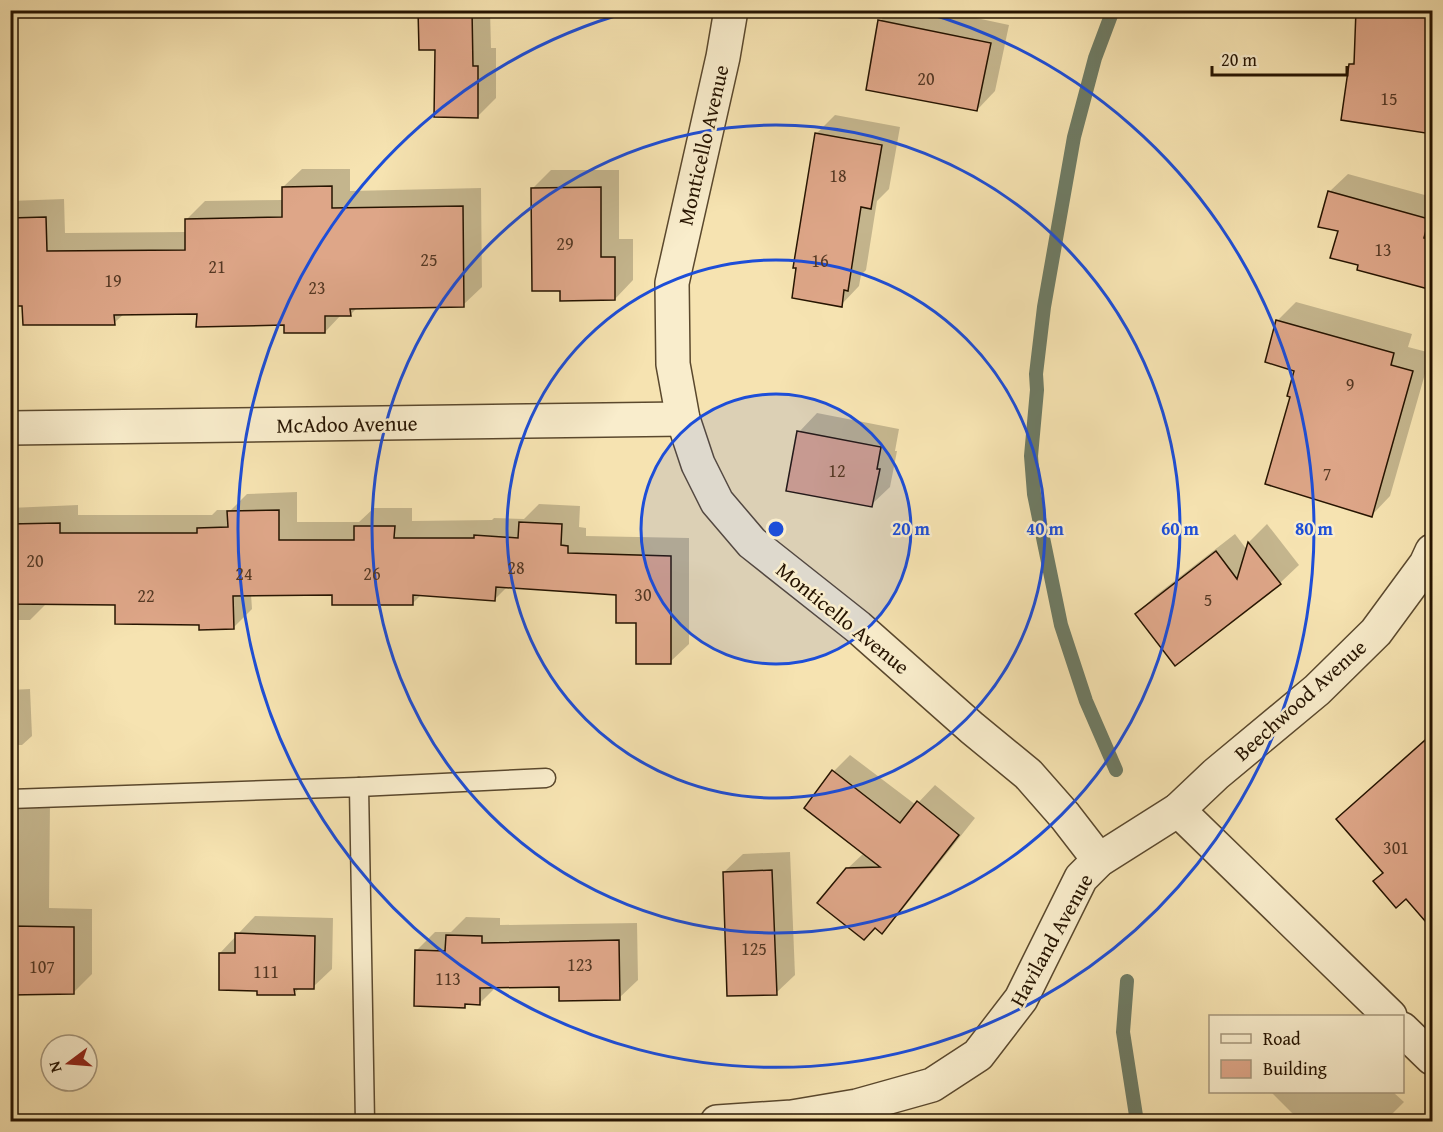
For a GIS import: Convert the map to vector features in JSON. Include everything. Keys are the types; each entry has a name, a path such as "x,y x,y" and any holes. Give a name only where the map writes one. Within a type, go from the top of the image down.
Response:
{"street":[{"name":"Monticello Avenue","path":"731,10 723,57 672,283 673,364 683,419 698,464 717,502 752,543 858,627 972,728 1028,774 1099,860"},
{"name":"McAdoo Avenue","path":"10,428 683,419"},
{"name":"Beechwood Avenue","path":"1178,810 1216,774 1317,690 1376,632 1426,564 1432,551"},
{"name":"Haviland Avenue","path":"717,1122 792,1119 857,1106 932,1085 978,1055 1021,999 1081,878 1099,860 1178,810"},
{"path":"1178,810 1388,1015"},
{"path":"1404,1031 1432,1058"}],"lane":[{"path":"10,799 546,778"},
{"path":"359,787 365,1122"}],"building":[{"path":"418,10 472,10 473,66 478,66 478,118 434,117 435,50 419,50"},
{"path":"1356,10 1432,10 1432,134 1341,120 1349,64 1354,64"},
{"path":"878,20 991,43 977,111 866,90"},
{"path":"815,133 882,145 871,209 861,207 848,291 844,290 842,307 792,298 796,268 793,268"},
{"path":"332,186 332,208 463,206 464,307 350,309 351,316 325,316 325,333 284,333 284,325 196,327 197,314 114,315 115,325 23,325 22,306 10,306 10,218 46,217 47,251 185,250 185,219 282,217 282,187"},
{"path":"601,187 601,257 615,257 615,300 560,301 560,291 532,291 531,188"},
{"path":"1328,191 1429,219 1424,238 1432,240 1432,290 1357,270 1358,265 1330,258 1338,231 1318,227"},
{"path":"1276,320 1394,353 1391,365 1413,371 1372,517 1265,484 1290,397 1287,396 1294,371 1265,362"},
{"path":"797,431 881,447 877,469 880,469 872,507 786,491"},
{"path":"279,510 279,540 354,540 354,526 395,526 394,538 474,538 474,535 518,538 519,522 562,524 561,545 568,546 568,553 671,556 671,664 636,664 636,623 616,623 616,595 496,587 495,601 413,595 413,605 332,605 332,595 233,596 234,629 199,630 199,625 115,624 115,605 10,604 10,524 60,523 60,533 197,533 197,528 228,527 227,511"},
{"path":"1248,542 1281,584 1175,666 1135,614 1216,551 1237,579"},
{"path":"1432,734 1432,929 1406,899 1396,908 1373,881 1383,873 1336,819"},
{"path":"832,770 900,823 917,801 959,835 882,934 875,928 864,940 817,903 846,868 880,867 804,808"},
{"path":"772,870 777,995 727,996 723,872"},
{"path":"10,926 74,927 74,994 10,995"},
{"path":"235,933 315,936 314,989 294,989 295,995 257,995 257,991 219,990 219,953 235,953"},
{"path":"446,935 482,936 482,943 619,940 620,1000 559,1001 559,987 480,988 480,1005 465,1004 465,1008 414,1006 415,950 445,951"}],"waterway":[{"path":"1113,10 1095,58 1074,137 1044,307 1036,374 1037,390 1031,456 1034,494 1061,625 1086,701 1116,770"},
{"path":"1127,981 1123,1032 1137,1122"}]}
